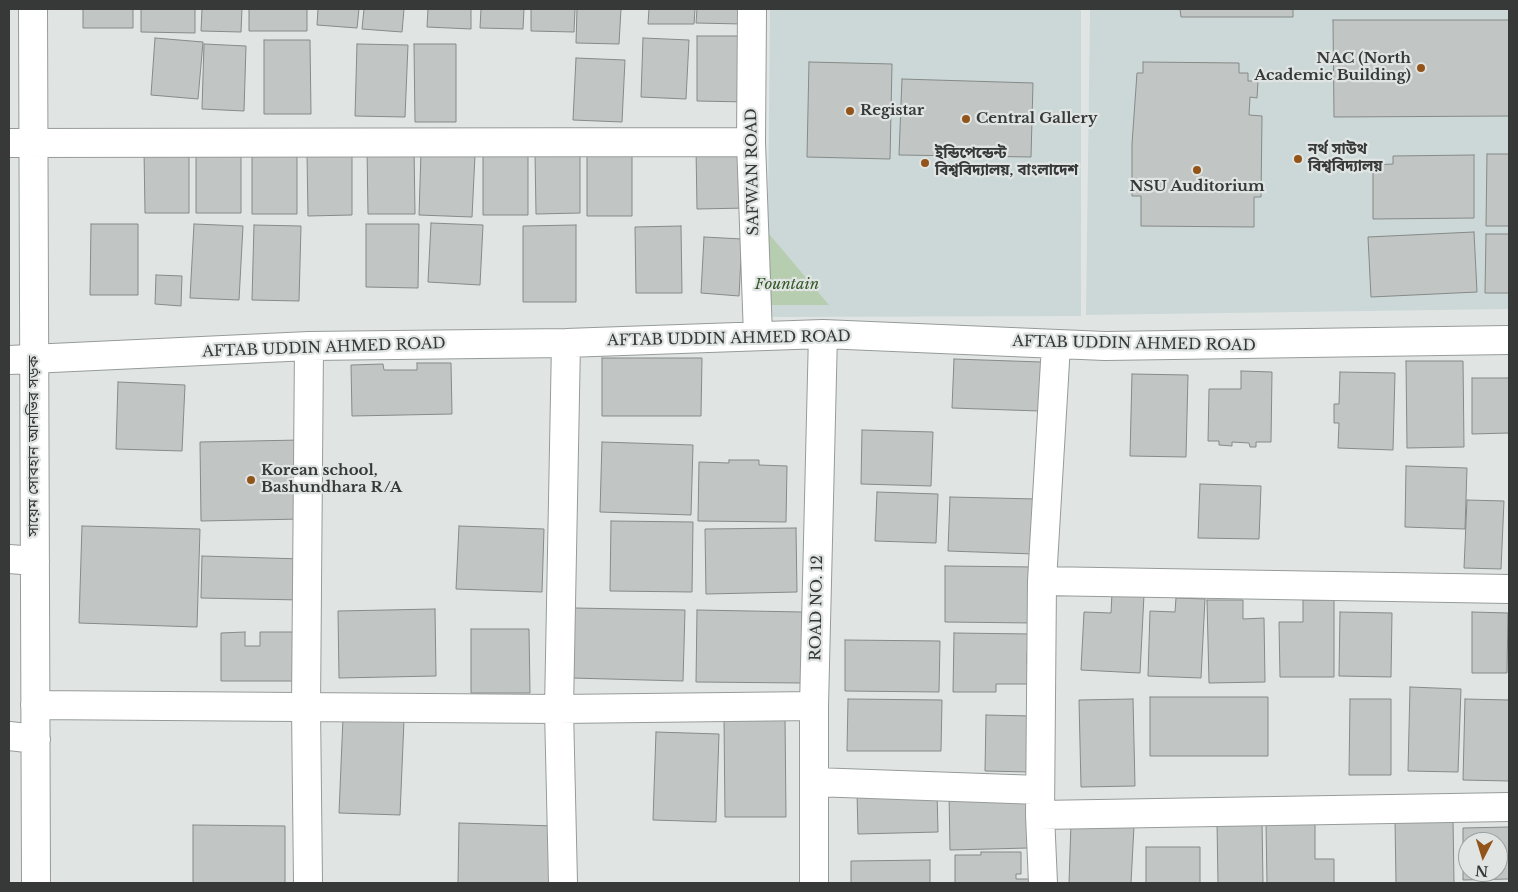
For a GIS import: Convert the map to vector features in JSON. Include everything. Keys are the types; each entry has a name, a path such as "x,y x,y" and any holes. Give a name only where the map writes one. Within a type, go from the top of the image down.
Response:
{"street":[{"name":"সায়েম সোবহান আনভির সড়ক","path":"32,9 21,143 21,360 22,560 35,705 36,883"},
{"name":"SAFWAN ROAD","path":"752,9 751,142 758,336"},
{"path":"21,143 751,142"},
{"name":"AFTAB UDDIN AHMED ROAD","path":"21,360 309,346 566,343 823,334 1115,346 1289,345 1509,340"},
{"name":"ROAD NO. 12","path":"814,883 814,706 823,334"},
{"path":"563,883 559,709 566,343"},
{"path":"1042,883 1040,803 1042,581 1056,345"},
{"path":"308,883 306,707 309,346"},
{"path":"1042,581 1509,589"},
{"path":"35,705 559,709 814,706"},
{"path":"9,736 36,739"},
{"path":"814,782 1040,803 1509,807"}],"shaded area":[{"name":"ইন্ডিপেন্ডেন্ট বিশ্ববিদ্যালয়, বাংলাদেশ","path":"770,9 1081,9 1081,316 767,317"},
{"name":"নর্থ সাউথ বিশ্ববিদ্যালয়","path":"1090,9 1509,9 1509,309 1086,315"}],"green space":[{"name":"Fountain","path":"769,234 829,305 767,305"}],"building":[{"path":"83,9 133,9 133,28 83,28"},
{"path":"141,9 195,9 195,33 141,32"},
{"path":"202,9 242,9 241,32 201,31"},
{"path":"249,9 307,9 307,31 249,31"},
{"path":"318,9 359,9 357,28 317,25"},
{"path":"364,9 404,9 402,32 362,29"},
{"path":"428,9 471,9 471,29 427,27"},
{"path":"481,9 524,9 523,29 480,28"},
{"path":"531,9 575,9 574,32 531,31"},
{"path":"577,9 621,9 619,44 576,43"},
{"path":"649,9 695,9 694,24 648,24"},
{"path":"697,9 743,9 742,24 696,23"},
{"name":"NAC (North Academic Building)","path":"1180,9 1293,9 1293,17 1181,17"},
{"name":"NAC (North Academic Building)","path":"1333,20 1509,20 1509,116 1334,117"},
{"path":"697,36 747,36 747,102 697,101"},
{"path":"155,38 203,42 198,99 151,95"},
{"path":"643,38 689,40 686,99 641,97"},
{"path":"264,40 310,40 311,114 264,114"},
{"path":"204,44 246,46 244,111 202,109"},
{"path":"357,44 408,45 405,117 355,116"},
{"path":"414,44 456,44 456,122 415,122"},
{"path":"576,58 625,60 622,122 573,120"},
{"name":"Registar","path":"809,62 892,64 890,159 807,157"},
{"name":"NSU Auditorium","path":"1143,62 1239,63 1239,73 1248,73 1248,81 1258,81 1257,98 1250,97 1249,115 1262,116 1261,197 1254,197 1254,227 1141,226 1141,196 1132,196 1132,144 1137,73 1143,73"},
{"name":"Central Gallery","path":"902,79 1033,83 1031,157 899,155"},
{"path":"367,148 414,148 415,214 368,214"},
{"path":"696,148 746,148 747,208 697,209"},
{"path":"189,150 189,213 145,213 144,151"},
{"path":"196,151 241,151 241,213 196,213"},
{"path":"580,151 580,213 536,214 535,152"},
{"path":"252,152 297,152 297,214 252,214"},
{"path":"307,153 352,153 352,215 308,216"},
{"path":"421,153 475,155 472,217 419,215"},
{"path":"483,153 528,153 528,215 483,215"},
{"path":"587,154 632,154 632,216 587,216"},
{"path":"1487,154 1509,154 1509,226 1486,226"},
{"path":"1474,155 1474,218 1373,219 1373,165 1393,164 1393,156"},
{"path":"431,223 483,225 480,285 428,282"},
{"path":"91,224 138,224 138,295 90,295"},
{"path":"194,224 243,226 239,300 190,298"},
{"path":"366,224 419,224 418,288 366,287"},
{"path":"254,225 301,226 299,301 252,300"},
{"path":"576,225 576,302 523,302 523,226"},
{"path":"681,226 682,293 636,293 635,227"},
{"path":"1474,232 1477,292 1371,297 1368,237"},
{"path":"1486,234 1509,234 1509,293 1485,293"},
{"path":"704,237 742,239 739,296 701,293"},
{"path":"156,275 182,276 181,306 155,304"},
{"path":"602,358 702,358 701,416 602,416"},
{"path":"954,359 1041,362 1039,411 952,408"},
{"path":"1406,361 1463,361 1464,447 1407,448"},
{"path":"417,363 451,363 452,414 352,416 351,365 383,364 384,370 417,370"},
{"path":"1241,371 1272,372 1271,442 1256,442 1256,447 1250,447 1249,443 1232,442 1232,446 1219,445 1219,441 1208,441 1209,389 1241,389"},
{"path":"1340,372 1395,373 1393,450 1338,448 1339,423 1334,423 1334,404 1339,404"},
{"path":"1132,374 1188,375 1186,457 1130,456"},
{"path":"1472,378 1509,378 1509,433 1472,434"},
{"path":"118,382 185,385 182,451 116,449"},
{"path":"862,430 933,432 931,486 861,484"},
{"name":"Korean school, Bashundhara R/A","path":"301,440 302,519 201,521 200,442"},
{"path":"602,442 693,445 691,515 600,512"},
{"path":"729,460 759,460 759,465 787,466 786,522 698,521 699,462 729,463"},
{"path":"1406,466 1467,468 1465,529 1405,527"},
{"path":"1200,484 1261,486 1259,539 1198,538"},
{"path":"877,492 938,494 936,543 875,541"},
{"path":"950,497 1036,499 1034,554 948,551"},
{"path":"1467,500 1504,501 1501,569 1464,568"},
{"path":"611,521 693,522 692,592 610,591"},
{"path":"82,526 200,529 197,627 79,623"},
{"path":"459,526 544,529 542,592 456,589"},
{"path":"796,528 797,592 706,594 705,529"},
{"path":"202,556 302,559 301,600 201,598"},
{"path":"945,566 1035,567 1034,623 945,622"},
{"path":"1112,593 1144,595 1140,673 1081,670 1084,612 1111,613"},
{"path":"1176,598 1205,599 1201,678 1148,676 1150,611 1175,612"},
{"path":"1207,600 1243,600 1243,619 1264,618 1265,682 1209,683"},
{"path":"1303,600 1334,600 1334,677 1280,677 1279,622 1303,622"},
{"path":"574,608 685,610 683,681 572,678"},
{"path":"435,609 436,676 339,678 338,611"},
{"path":"697,610 802,612 802,683 696,682"},
{"path":"1340,612 1392,613 1391,677 1339,676"},
{"path":"1472,612 1508,613 1507,673 1472,673"},
{"path":"471,629 529,629 530,693 471,693"},
{"path":"245,632 245,646 260,646 260,632 297,632 297,681 221,681 221,633"},
{"path":"954,633 1031,634 1031,653 1027,653 1027,664 1031,664 1031,684 996,684 996,692 953,692"},
{"path":"845,640 940,641 939,692 845,691"},
{"path":"1410,687 1461,689 1458,772 1408,771"},
{"path":"1150,697 1268,697 1268,756 1150,756"},
{"path":"848,699 942,700 941,751 847,751"},
{"path":"1133,699 1135,786 1081,787 1079,700"},
{"path":"1350,699 1391,699 1391,775 1349,775"},
{"path":"1465,699 1509,700 1509,781 1463,780"},
{"path":"986,715 1031,716 1029,772 985,771"},
{"path":"724,717 785,717 786,817 725,817"},
{"path":"343,718 404,720 400,815 339,813"},
{"path":"656,732 719,734 716,822 653,820"},
{"path":"937,791 938,832 858,834 857,793"},
{"path":"1027,793 1028,848 950,850 949,794"},
{"path":"1453,819 1454,883 1396,883 1395,820"},
{"path":"1217,822 1262,822 1263,883 1218,883"},
{"path":"459,823 554,826 552,883 458,883"},
{"path":"1071,823 1134,826 1131,883 1069,883"},
{"path":"1266,824 1315,824 1315,859 1334,859 1334,883 1267,883"},
{"path":"193,825 285,826 285,883 193,883"},
{"path":"1509,827 1509,879 1508,832 1463,832 1463,828"},
{"path":"1146,847 1200,847 1200,883 1146,883"},
{"path":"981,852 1021,852 1021,874 1016,874 1016,879 1031,879 1031,883 955,883 955,855 981,855"},
{"path":"930,860 930,883 851,883 851,861"}],"place":[{"name":"NAC (North Academic Building)","path":"1421,68"},
{"name":"Registar","path":"850,111"},
{"name":"Central Gallery","path":"966,119"},
{"name":"নর্থ সাউথ বিশ্ববিদ্যালয়","path":"1298,159"},
{"name":"ইন্ডিপেন্ডেন্ট বিশ্ববিদ্যালয়, বাংলাদেশ","path":"925,163"},
{"name":"NSU Auditorium","path":"1197,170"},
{"name":"Korean school, Bashundhara R/A","path":"251,480"}]}
